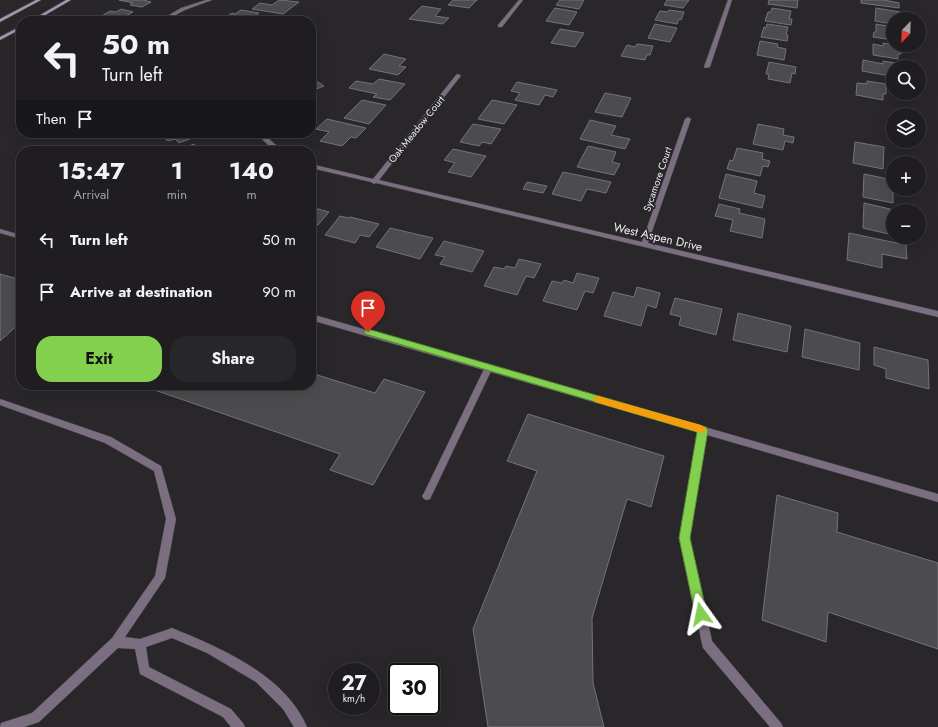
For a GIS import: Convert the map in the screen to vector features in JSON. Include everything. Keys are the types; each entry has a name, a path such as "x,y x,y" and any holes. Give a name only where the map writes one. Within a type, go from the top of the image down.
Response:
{"main road":[{"path":"0,21 39,0"},
{"path":"41,16 69,0"},
{"path":"0,39 16,30"}],"street":[{"path":"170,16 183,9 210,0"},
{"path":"500,26 521,0"},
{"path":"707,68 730,0"},
{"name":"Oak Meadow Court","path":"374,182 458,76"},
{"name":"Sycamore Court","path":"644,245 688,119"},
{"path":"264,138 273,146"},
{"name":"West Aspen Drive","path":"316,167 938,314"},
{"path":"0,231 16,236"},
{"path":"316,318 489,367 938,498"},
{"path":"427,496 489,367"},
{"path":"0,402 108,440 158,469 171,519 160,578 116,642 35,718 5,727"},
{"path":"703,430 685,538 707,644 777,727"},
{"path":"116,642 140,644 172,633 211,649 260,678 287,705 301,727"},
{"path":"140,644 144,670 227,713 239,727"}],"building":[{"path":"119,0 143,0 151,2 142,7 130,5 133,3"},
{"path":"279,0 299,2 283,14 252,9 260,3 272,5"},
{"path":"453,0 477,0 469,8 448,5"},
{"path":"560,0 584,0 579,9 556,5"},
{"path":"667,0 689,0 683,8 664,5"},
{"path":"769,0 798,0 797,8 768,4"},
{"path":"861,0 884,0 899,3 899,8 861,3"},
{"path":"422,6 441,9 435,16 449,18 443,24 409,19"},
{"path":"555,8 577,12 569,25 546,21"},
{"path":"772,8 791,11 789,19 792,19 791,25 765,21 768,12 771,12"},
{"path":"876,8 900,12 886,12 886,23 875,21"},
{"path":"121,9 133,12 126,16 102,16 110,11 116,12"},
{"path":"241,10 259,13 255,16 228,16 232,13 235,14"},
{"path":"669,10 684,12 681,20 679,19 677,24 655,20 660,11 667,12"},
{"path":"655,24 677,28 670,42 648,38"},
{"path":"767,24 788,27 786,35 788,35 787,41 761,37 764,27 766,28"},
{"path":"876,24 886,26 886,39 873,37 874,32 876,32"},
{"path":"560,29 584,33 575,47 551,43"},
{"path":"760,41 778,44 777,47 786,49 784,60 757,55"},
{"path":"883,43 886,44 886,52 901,52 901,54 898,54 898,59 873,55 873,44 883,46"},
{"path":"637,44 653,46 650,55 647,55 645,60 621,56 627,45 635,47"},
{"path":"384,54 406,59 399,66 406,67 398,75 369,69"},
{"path":"863,60 883,64 883,61 886,62 886,75 862,71"},
{"path":"769,62 796,67 795,74 792,73 790,83 768,79 769,74 766,74"},
{"path":"379,79 405,84 390,100 373,97 377,94 349,88 356,81 373,84"},
{"path":"867,81 886,84 886,94 883,94 883,100 856,95 857,83 867,84"},
{"path":"318,82 324,86 316,89 316,83"},
{"path":"517,82 557,90 553,97 545,95 539,105 515,100 520,93 511,91"},
{"path":"605,93 631,98 622,117 595,112"},
{"path":"362,100 386,105 369,124 344,118"},
{"path":"492,100 517,105 504,124 478,119"},
{"path":"327,119 366,128 356,138 351,137 342,146 320,141 329,132 316,129"},
{"path":"590,120 616,126 611,135 630,139 625,149 580,139"},
{"path":"473,124 501,129 491,144 482,142 479,146 460,142"},
{"path":"758,124 784,129 783,135 794,137 793,143 785,141 783,150 753,144"},
{"path":"164,138 192,138 179,143 175,139 168,141"},
{"path":"855,142 884,147 883,169 853,163"},
{"path":"588,146 616,152 612,162 620,164 614,175 577,167"},
{"path":"737,148 763,153 762,159 770,161 768,167 763,166 760,176 727,169 730,160 733,161"},
{"path":"453,149 486,156 471,177 448,172 455,163 444,160"},
{"path":"563,172 611,182 606,193 587,189 581,201 552,194"},
{"path":"726,174 757,181 754,193 765,196 762,208 719,198"},
{"path":"864,174 886,179 886,196 893,196 893,203 863,197"},
{"path":"527,182 547,186 543,193 523,189"},
{"path":"864,203 886,208 886,233 863,228"},
{"path":"719,204 740,209 739,213 765,219 762,238 730,231 733,220 715,216"},
{"path":"316,208 329,212 318,225 316,224"},
{"path":"340,216 379,224 369,237 360,235 355,243 325,235"},
{"path":"390,228 433,238 420,259 376,247"},
{"path":"849,233 886,241 886,244 906,245 907,259 882,254 882,268 847,260"},
{"path":"444,241 484,251 472,272 440,264 445,257 435,255"},
{"path":"519,259 541,264 534,278 526,276 517,295 484,286 494,267 504,269 506,266 515,268"},
{"path":"577,273 599,278 593,293 585,291 577,310 543,301 552,281 562,283 564,280 573,283"},
{"path":"0,274 16,279 16,327 0,341"},
{"path":"637,287 660,293 656,308 647,305 641,326 604,316 613,292 634,297"},
{"path":"675,298 722,309 716,335 679,325 681,317 670,314"},
{"path":"738,313 791,326 787,352 733,340"},
{"path":"805,329 860,343 859,370 802,357"},
{"path":"874,347 928,360 929,389 886,378 886,369 874,365"},
{"path":"316,375 375,393 384,379 425,392 373,485 330,470 340,454 154,390 316,390"},
{"path":"528,414 664,456 651,507 627,499 592,618 593,683 604,727 488,727 473,629 537,471 507,461"},
{"path":"777,495 838,513 837,532 938,563 938,649 828,612 826,642 762,620"}],"slow traffic":[{"path":"598,399 701,429"}],"route":[{"path":"368,332 703,430 685,538 701,614"}]}
